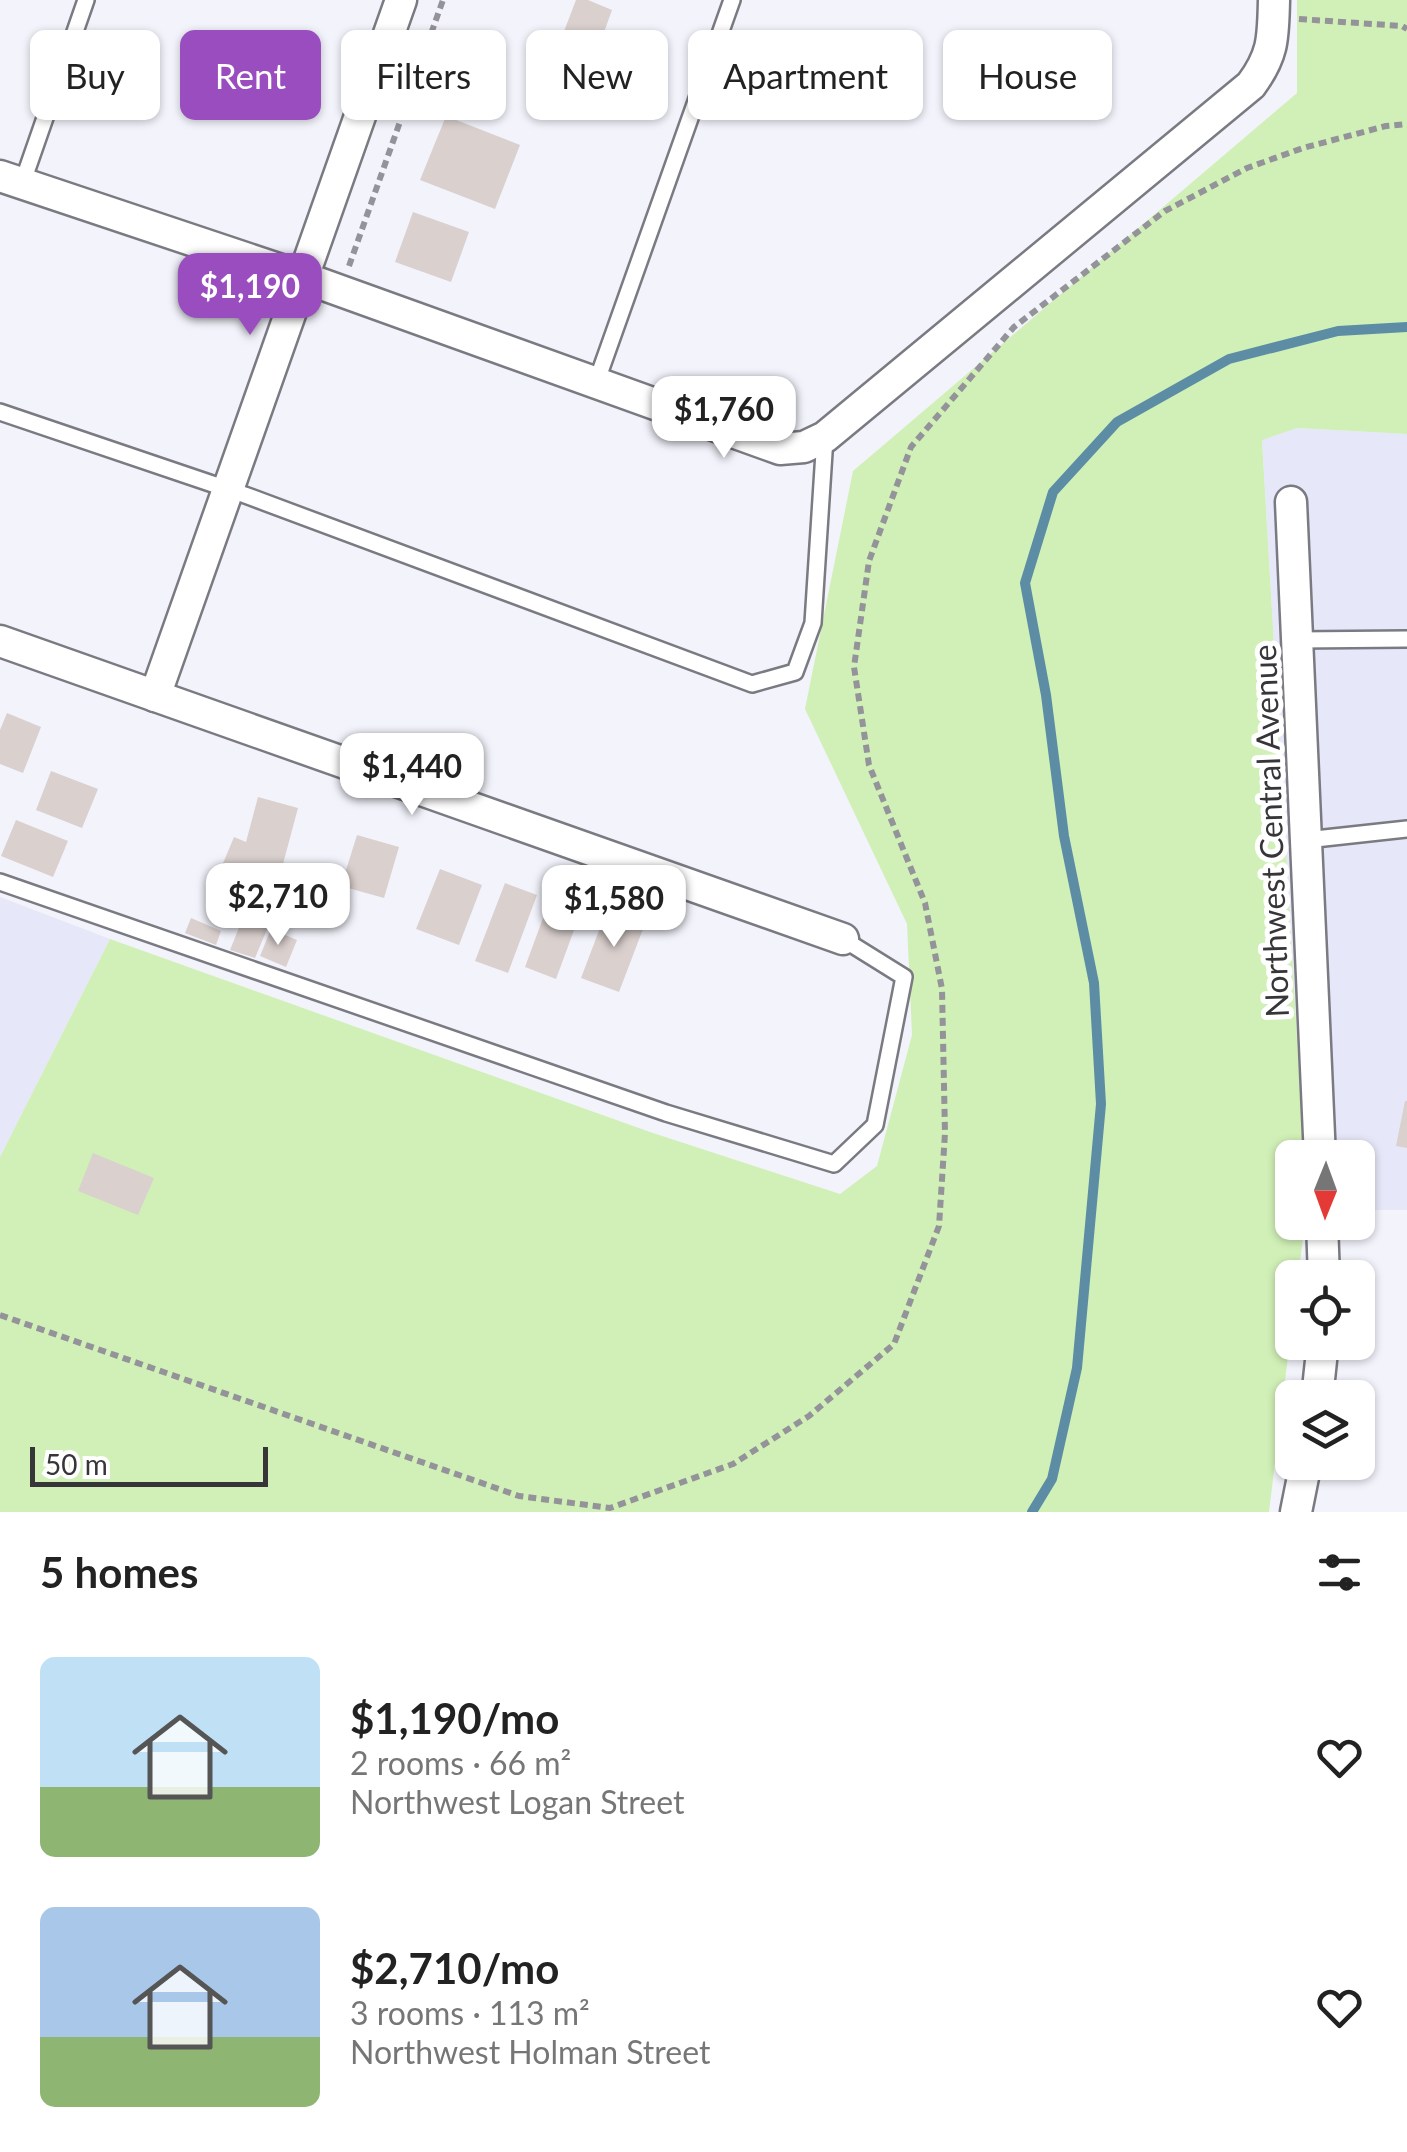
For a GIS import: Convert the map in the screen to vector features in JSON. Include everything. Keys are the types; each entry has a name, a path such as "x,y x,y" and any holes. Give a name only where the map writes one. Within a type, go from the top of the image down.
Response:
{"street":[{"path":"155,696 401,0"},
{"path":"11,180 340,291 780,449 804,447 825,437 1250,85 1269,58 1273,10"},
{"name":"Northwest Central Avenue","path":"1291,502 1319,1140"},
{"path":"0,641 843,939"},
{"path":"1296,1512 1302,1480"}],"lane":[{"path":"11,180 86,0"},
{"path":"596,383 732,0"},
{"path":"0,412 228,490 752,684 795,672 813,624 825,437"},
{"path":"1297,640 1407,640"},
{"path":"1306,840 1407,829"},
{"path":"0,882 666,1113 834,1164 874,1125 904,977 843,939"}],"path":[{"path":"340,291 443,0"},
{"path":"1273,10 1407,29"}],"shaded area":[{"path":"1297,428 1407,434 1407,1210 1375,1210 1375,1140 1303,1140 1262,439"},
{"path":"0,897 110,939 0,1157"}],"green space":[{"path":"1297,0 1407,0 1407,434 1297,428 1262,440 1303,1140 1275,1140 1275,1240 1303,1240 1300,1260 1275,1260 1275,1360 1288,1360 1285,1380 1275,1380 1275,1463 1269,1512 0,1512 0,1157 110,939 650,1132 840,1194 877,1166 912,1035 907,924 805,709 853,471 1297,93"}],"building":[{"path":"576,0 588,0 612,10 605,30 565,30"},
{"path":"444,120 456,120 520,145 495,209 420,180"},
{"path":"413,212 469,232 451,282 395,262"},
{"path":"7,713 41,727 23,773 0,764 0,730"},
{"path":"51,771 98,789 82,828 36,810"},
{"path":"258,797 298,808 279,879 264,875 258,889 261,891 250,920 268,927 255,958 230,950 242,920 220,913 229,885 216,880 234,837 246,842"},
{"path":"16,820 68,841 53,877 1,856"},
{"path":"357,835 399,847 384,898 341,886"},
{"path":"440,869 482,885 459,945 416,929"},
{"path":"505,883 537,895 508,973 475,961"},
{"path":"553,891 584,903 556,979 525,967"},
{"path":"608,907 646,921 619,992 581,978"},
{"path":"191,918 221,931 216,945 185,933"},
{"path":"271,929 297,940 286,967 260,956"},
{"path":"1407,1101 1407,1148 1396,1146"},
{"path":"93,1153 154,1178 138,1215 78,1191"}],"waterway":[{"path":"1032,1512 1052,1479 1077,1368 1101,1104 1094,983 1064,836 1046,695 1025,583 1053,492 1117,422 1229,359 1338,331 1407,327"}]}
